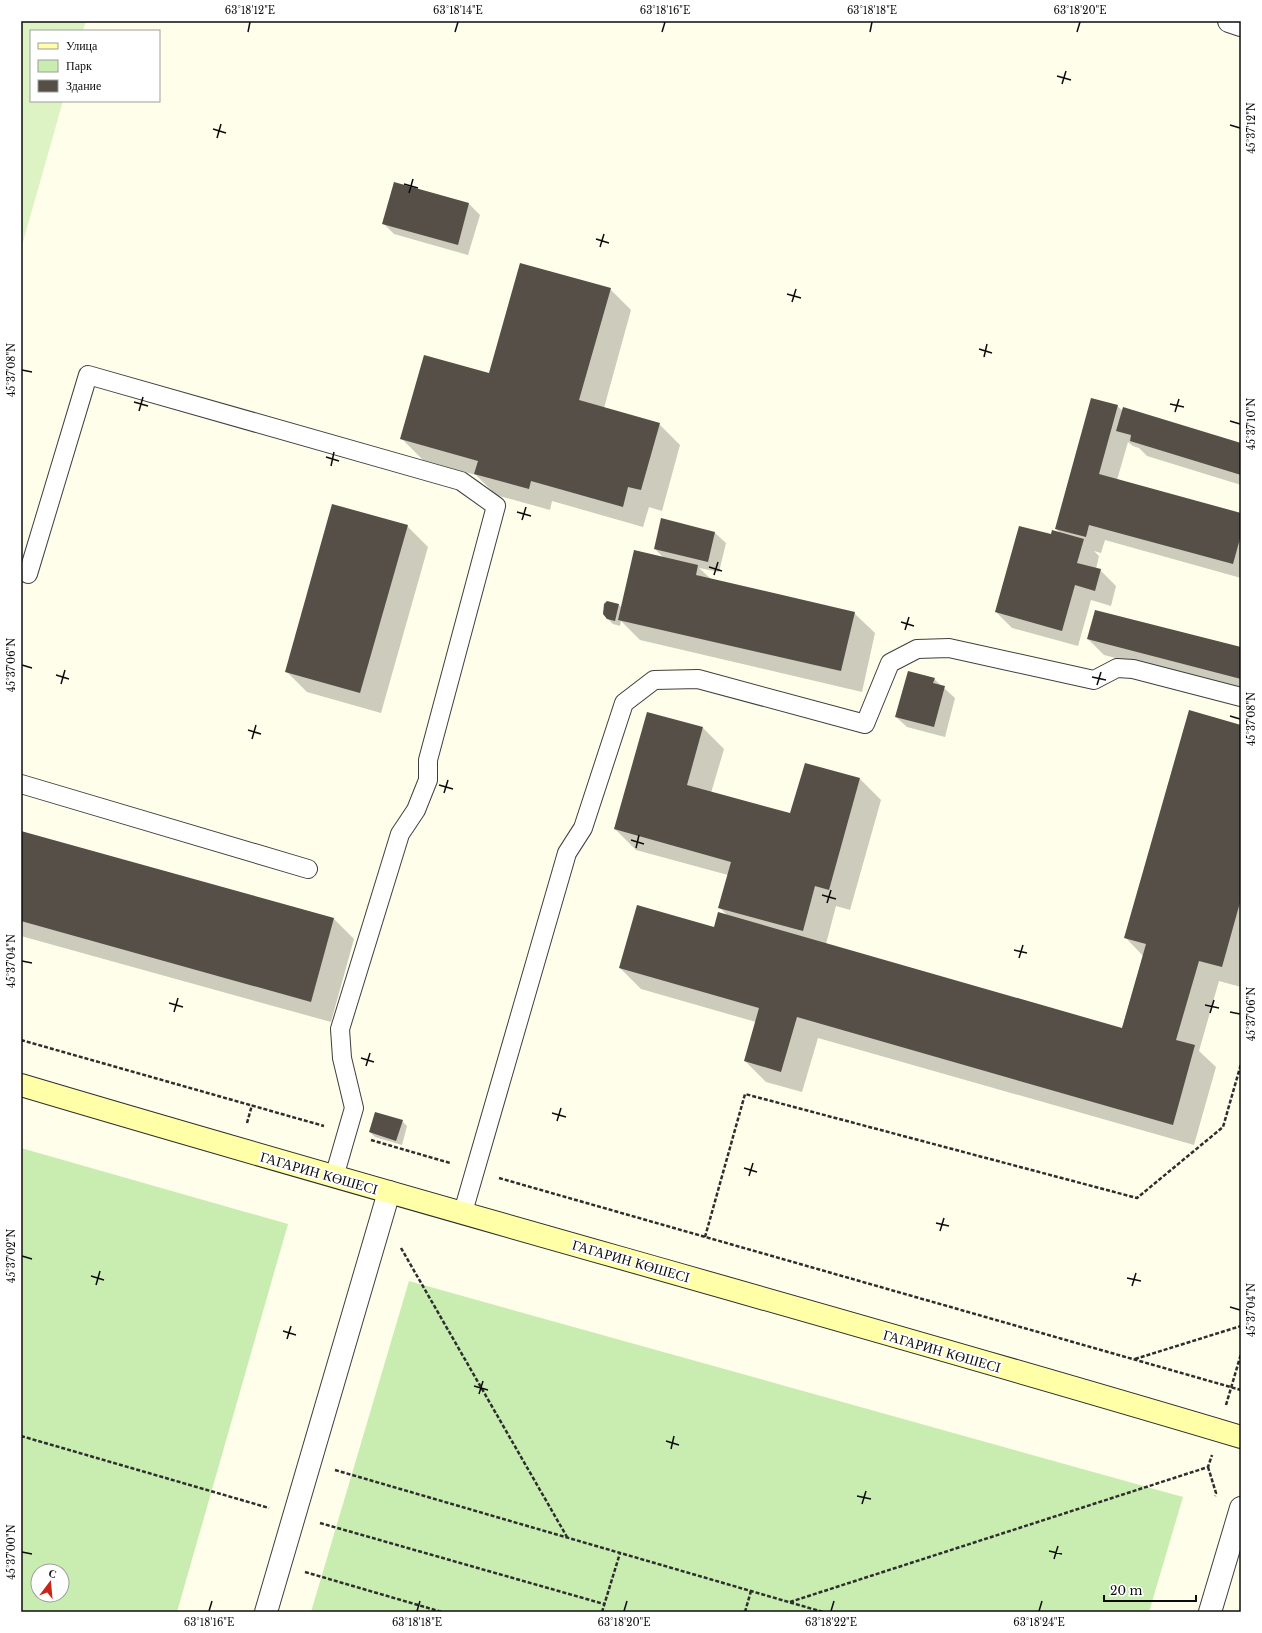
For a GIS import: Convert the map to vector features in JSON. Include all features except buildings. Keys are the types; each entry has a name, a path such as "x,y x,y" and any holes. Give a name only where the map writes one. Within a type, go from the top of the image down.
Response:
{"main road":[{"name":"ГАГАРИН КӨШЕСІ","path":"21,1085 239,1150 463,1212 1241,1437"}],"street":[{"path":"1229,21 1241,25"},
{"path":"266,1612 389,1192"},
{"path":"1210,1612 1241,1508"}],"lane":[{"path":"28,574 88,375 461,481 496,506 428,760 428,780 416,810 400,834 340,1029 342,1058 354,1108 334,1176"},
{"path":"463,1212 567,852 583,828 624,703 654,680 698,679 865,724 890,663 917,649 949,648 1094,680 1117,668 1133,669 1241,697"},
{"path":"21,784 308,869"}],"path":[{"path":"21,1040 252,1105 475,1171 1241,1390"},
{"path":"705,1237 745,1094 1137,1198 1223,1127 1241,1064"},
{"path":"239,1150 252,1105"},
{"path":"382,1215 567,1537"},
{"path":"1134,1359 1241,1326"},
{"path":"790,1602 1208,1467 1241,1354"},
{"path":"310,1462 822,1612"},
{"path":"602,1612 620,1553"},
{"path":"279,1564 442,1612"},
{"path":"745,1612 751,1591"}],"green space":[{"path":"21,21 86,21 83,30 30,30 30,102 63,102 21,249"},
{"path":"21,1148 288,1224 177,1612 21,1612"},
{"path":"409,1281 1183,1497 1149,1612 311,1612"}]}
